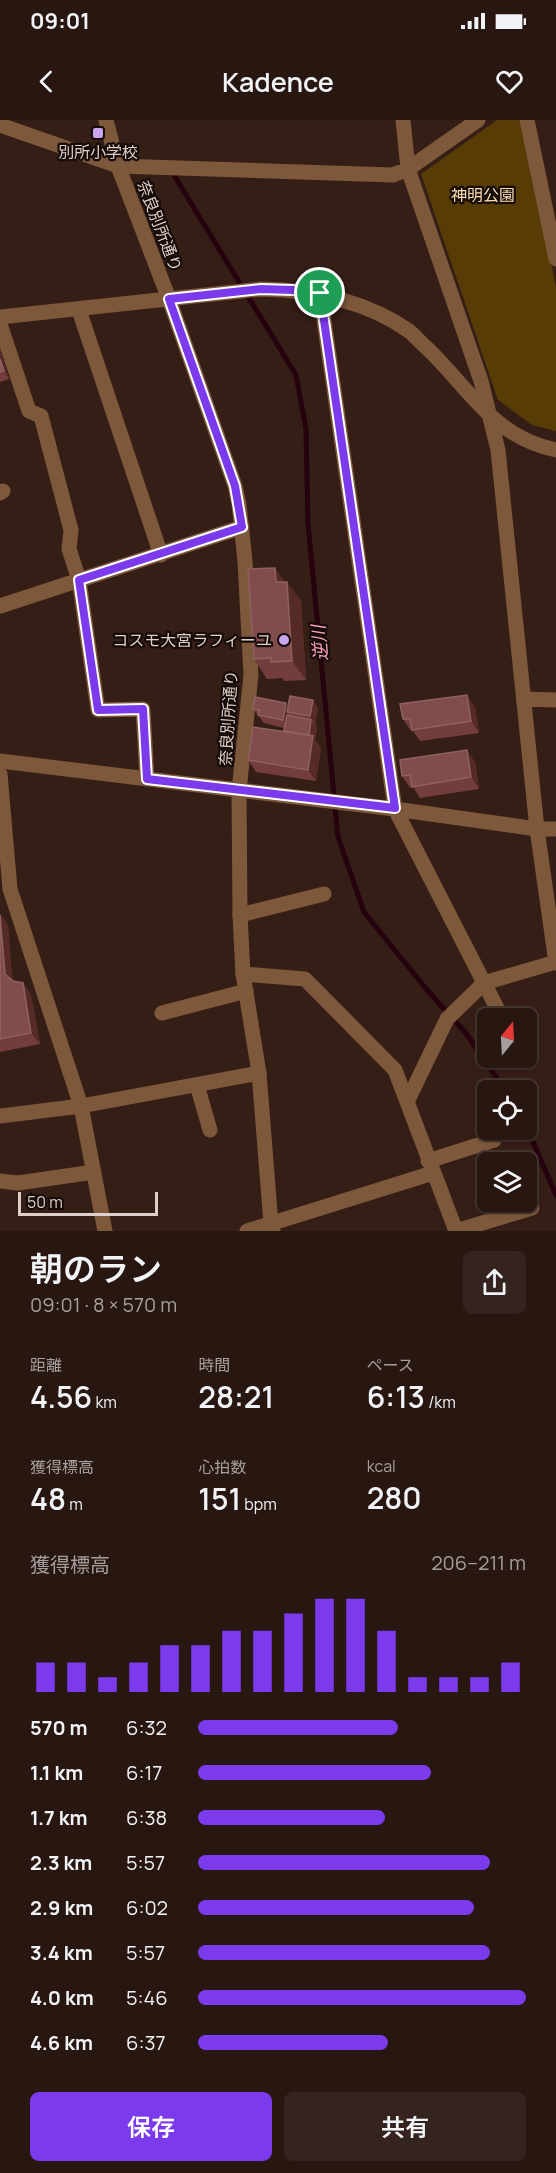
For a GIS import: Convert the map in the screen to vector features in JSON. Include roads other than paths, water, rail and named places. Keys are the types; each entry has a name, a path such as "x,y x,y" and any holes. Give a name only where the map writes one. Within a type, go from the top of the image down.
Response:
{"street":[{"name":"奈良別所通り","path":"106,120 118,166 169,299 235,486 242,527 250,675 240,790 240,915 243,974 260,1073 272,1227"},
{"path":"403,120 408,170 481,381 498,450 537,829 556,962 484,983 447,1019 407,1102"},
{"path":"0,125 118,166 393,175 408,170 478,120"},
{"path":"527,120 556,259"},
{"path":"0,317 231,291 258,289 320,293 350,301 409,332 448,369 489,416 505,429 556,450"},
{"path":"320,293 395,808 497,1008"},
{"path":"79,309 161,555"},
{"path":"0,324 29,411 41,416 70,530 69,549 79,580 98,710 143,709 147,779"},
{"path":"0,606 242,527"},
{"path":"524,699 556,700"},
{"path":"0,761 395,808 537,829 556,829"},
{"path":"0,774 10,889 7,901 81,1106 105,1231"},
{"path":"240,915 324,894"},
{"path":"243,974 305,979 396,1070 456,1231 519,1212"},
{"path":"162,1012 246,991"},
{"path":"0,1116 81,1106 260,1073"},
{"path":"197,1085 210,1130"},
{"path":"247,1231 272,1227 431,1167 494,1140"},
{"path":"0,1181 18,1183 94,1172"}],"waterway":[{"name":"逆川","path":"175,177 296,375 306,429 308,524 338,837 364,912 427,990 465,1032 498,1080"},
{"name":"逆川","path":"532,1140 556,1195"}],"place":[{"name":"別所小学校","path":"98,133"},
{"name":"コスモ大宮ラフィーユ","path":"284,640"}],"park label":[{"name":"神明公園","path":"483,195"}]}
